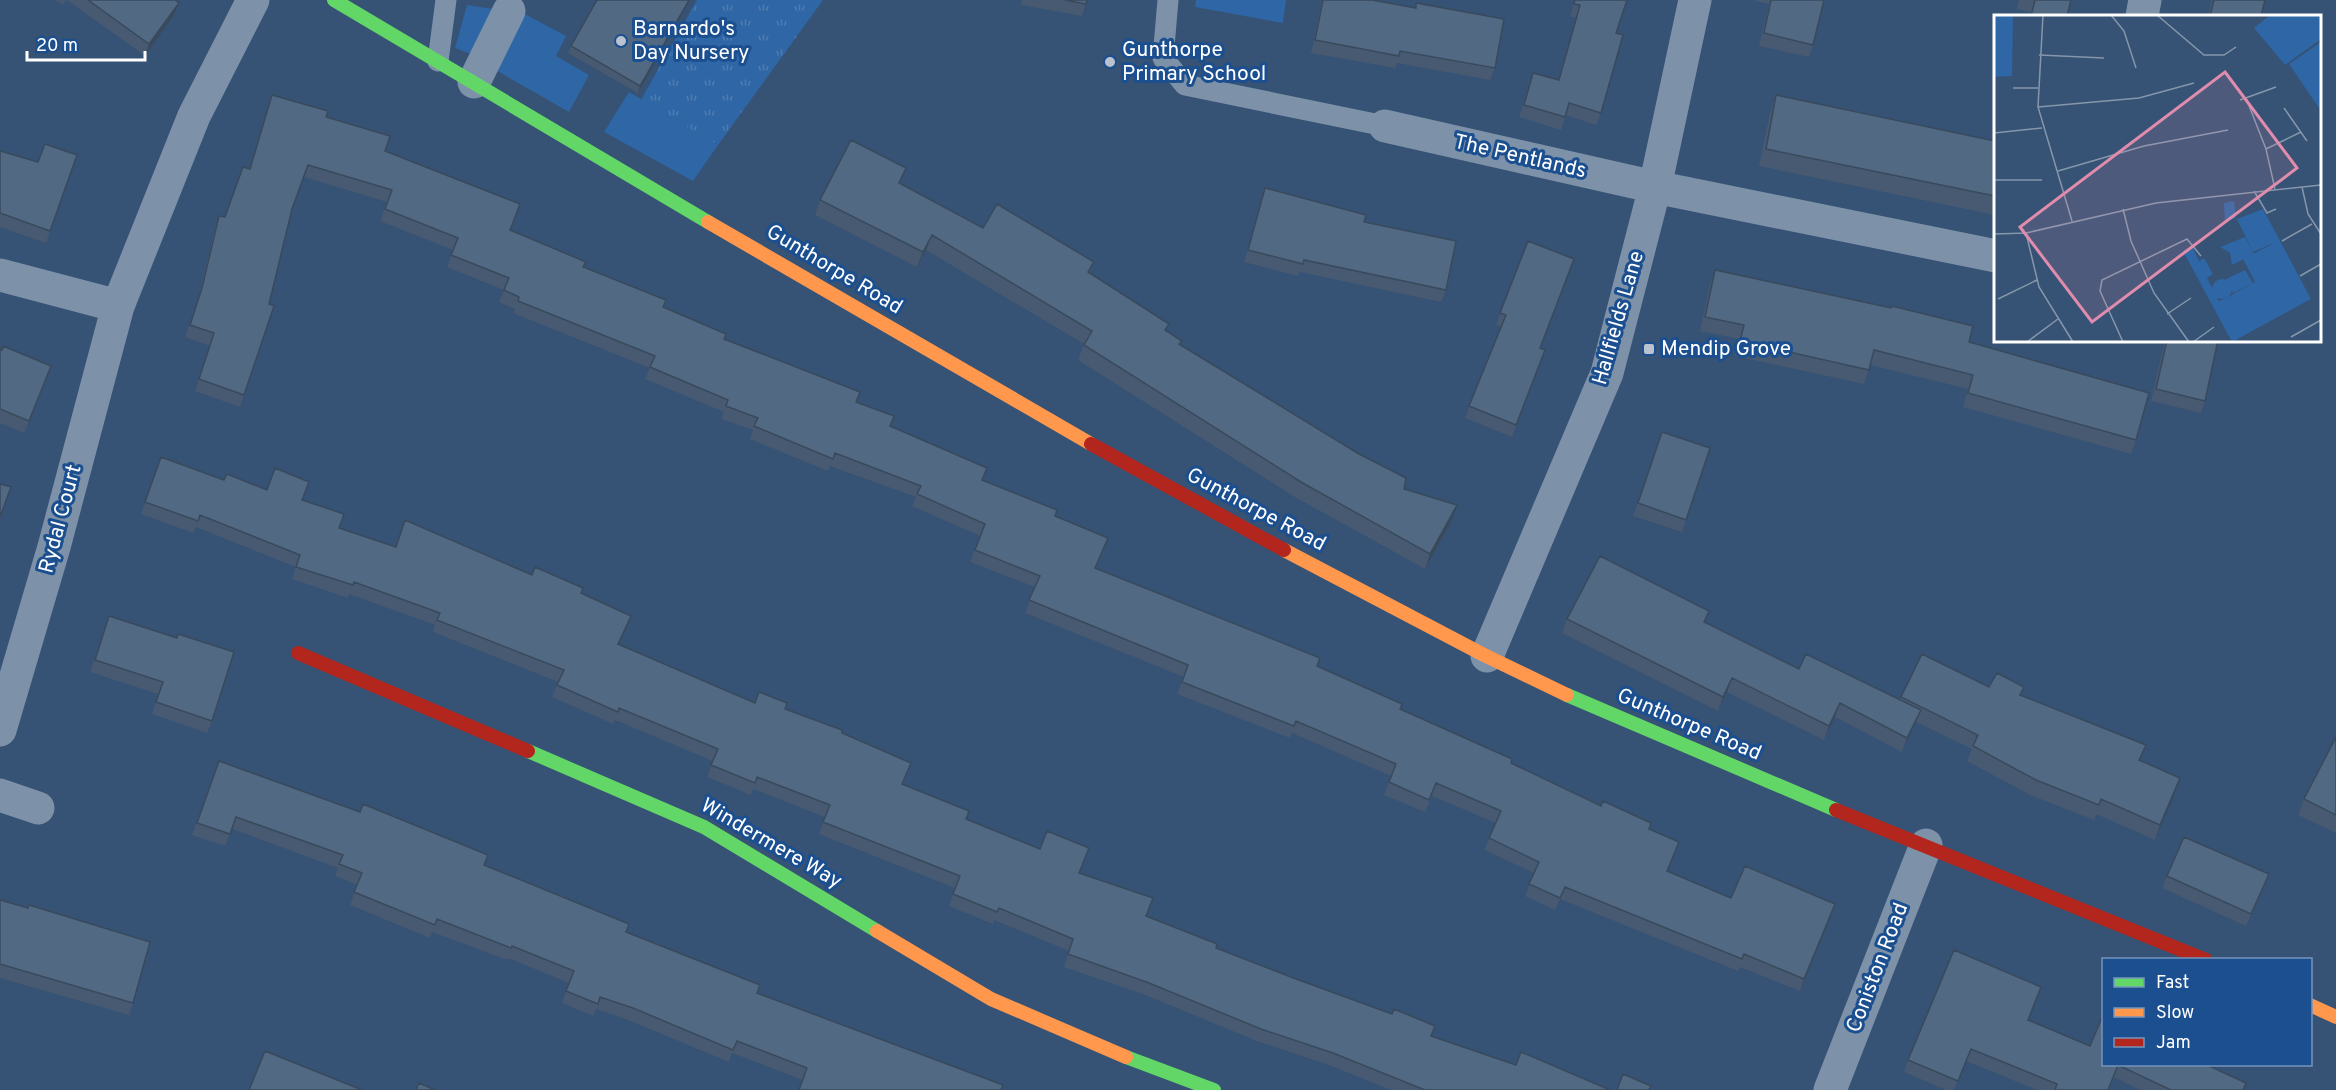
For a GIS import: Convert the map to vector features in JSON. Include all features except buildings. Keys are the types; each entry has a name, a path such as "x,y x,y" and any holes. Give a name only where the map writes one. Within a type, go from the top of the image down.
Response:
{"street":[{"name":"Rydal Court","path":"0,730 54,547 118,306 194,116 253,0"},
{"name":"Gunthorpe Road","path":"334,0 963,371 1220,515 1487,656 1674,745 2201,958"},
{"name":"Hallfields Lane","path":"1487,656 1607,373 1655,187 1695,0"},
{"path":"2142,15 2145,0"},
{"path":"474,82 509,11"},
{"name":"The Pentlands","path":"1385,126 1655,187"},
{"path":"1655,187 1994,256"},
{"path":"0,275 118,306"},
{"name":"Windermere Way","path":"297,653 705,827 991,999 1128,1058 1214,1090"},
{"path":"0,795 38,808"},
{"name":"Coniston Road","path":"1830,1090 1926,846"}],"lane":[{"path":"438,61 446,0"},
{"path":"1168,0 1163,58 1185,86 1385,126"}],"green space":[{"path":"697,0 823,0 718,145 641,100"},
{"path":"1196,0 1286,0 1283,23 1195,7"},
{"path":"467,5 494,9 474,55 455,48"},
{"path":"523,13 566,36 556,56 589,75 569,112 492,68"},
{"path":"629,92 718,145 693,181 604,132"}],"traffic: fast":[{"path":"334,0 708,222"},
{"path":"1567,695 1836,810"},
{"path":"528,751 704,827 877,931"},
{"path":"1126,1057 1214,1090"}],"traffic: slow":[{"path":"708,222 1091,444"},
{"path":"1284,550 1484,655 1567,695"},
{"path":"877,931 991,999 1126,1057"},
{"path":"2312,1006 2336,1017"}],"traffic: jam":[{"path":"1091,444 1284,550"},
{"path":"298,653 528,751"},
{"path":"1836,810 2201,958"}],"place":[{"name":"Barnardo's Day Nursery","path":"621,41"},
{"name":"Gunthorpe Primary School","path":"1110,62"},
{"name":"Mendip Grove","path":"1649,349"}]}
